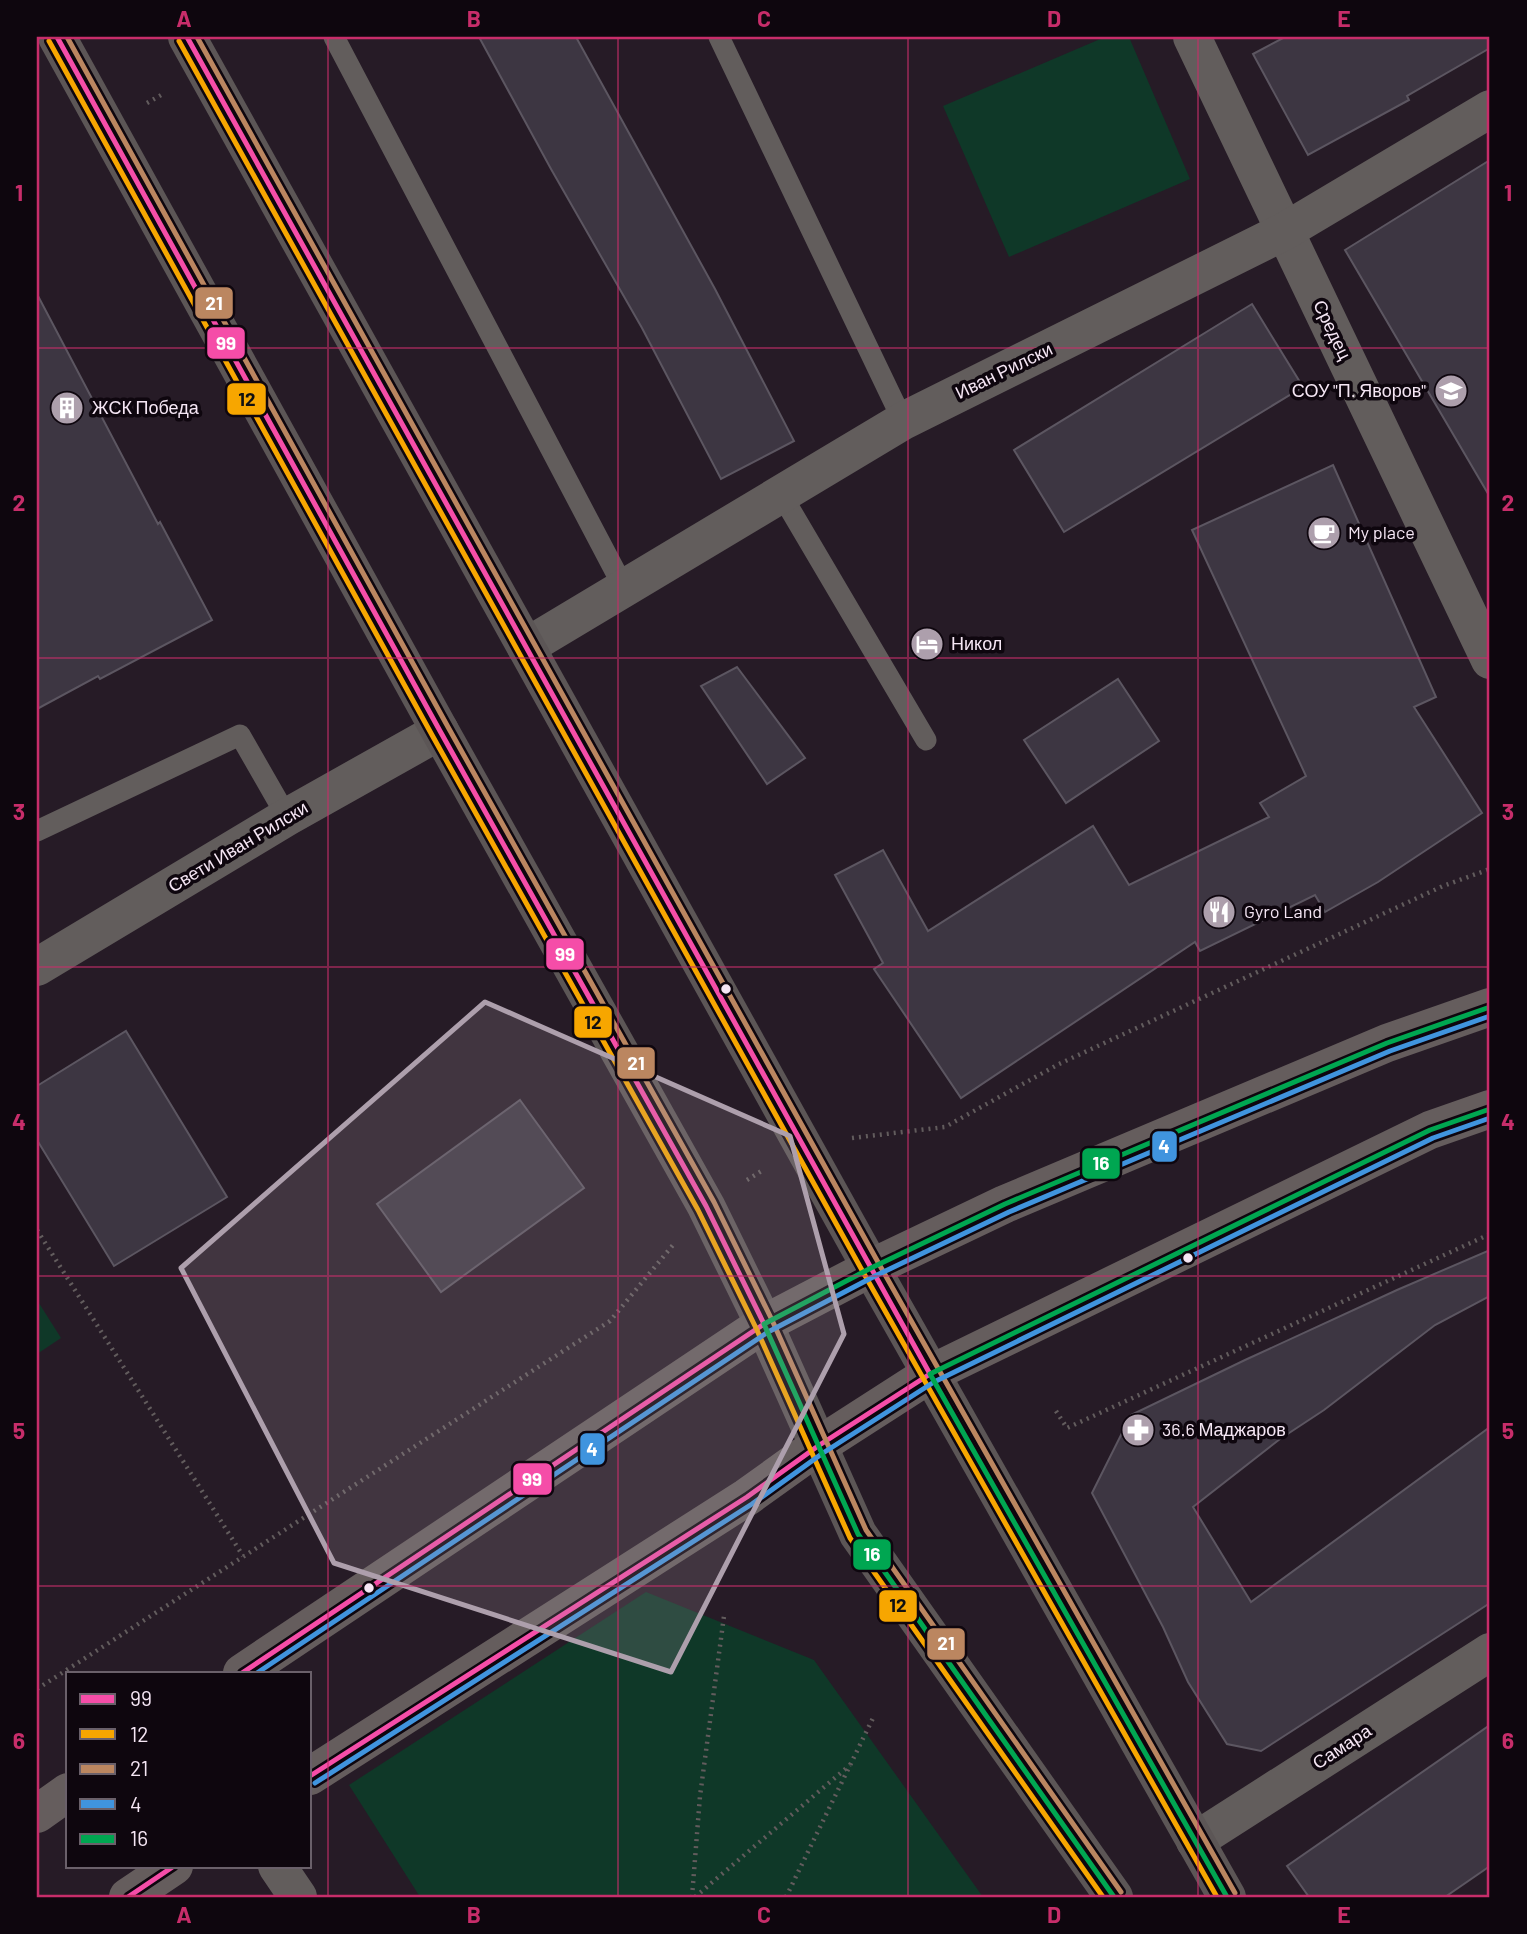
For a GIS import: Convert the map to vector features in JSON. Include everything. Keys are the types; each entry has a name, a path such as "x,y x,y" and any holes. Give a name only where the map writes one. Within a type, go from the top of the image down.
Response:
{"main road":[{"path":"57,37 706,1206 764,1324 858,1534 1114,1897"},
{"path":"187,37 930,1374 1227,1897"},
{"path":"243,1672 764,1324 871,1268 1005,1204 1387,1043 1490,1007"},
{"path":"312,1775 747,1497 818,1446 930,1374 1430,1130 1490,1109"},
{"path":"37,1814 66,1793"},
{"path":"128,1897 171,1868"}],"street":[{"name":"Средец","path":"1192,37 1490,660"},
{"name":"Иван Рилски","path":"526,647 903,421 1285,231 1490,110"},
{"name":"Свети Иван Рилски","path":"37,967 287,817 440,730"},
{"name":"Самара","path":"1195,1841 1490,1652"},
{"path":"278,1868 298,1897"}],"lane":[{"path":"334,37 624,588"},
{"path":"719,37 903,421"},
{"path":"781,494 926,740"},
{"path":"37,831 240,735 287,817"}],"path":[{"path":"106,126 206,70"},
{"path":"37,1230 243,1556"},
{"path":"1056,1411 1068,1427 1490,1234"},
{"path":"693,1897 700,1796 724,1616"},
{"path":"786,1897 873,1718"},
{"path":"693,1897 850,1765"}],"highlighted area":[{"path":"485,1002 790,1136 844,1334 671,1672 334,1563 181,1268"}],"green space":[{"path":"1105,37 1129,37 1190,179 1009,257 943,106"},
{"path":"37,1300 61,1338 37,1354"},
{"path":"646,1592 814,1660 983,1897 420,1897 349,1785"}],"building":[{"path":"479,37 576,37 715,289 794,441 721,479 642,328"},
{"path":"1285,37 1490,37 1490,48 1407,96 1409,100 1308,155 1253,54"},
{"name":"СОУ \"П. Яворов\"","path":"1490,160 1490,497 1345,250"},
{"name":"ЖСК Победа","path":"37,294 158,524 160,522 212,620 37,709"},
{"path":"1252,304 1303,387 1064,532 1014,450"},
{"path":"1333,465 1436,697 1414,707 1482,813 1378,882 1325,912 1315,895 1200,951 1195,942 961,1098 874,969 883,963 835,875 883,850 928,931 1093,826 1129,885 1269,817 1260,803 1306,776 1192,530"},
{"path":"737,667 805,758 767,784 701,686"},
{"path":"1118,679 1159,741 1066,803 1024,740"},
{"path":"126,1031 227,1197 114,1266 37,1140 37,1086"},
{"path":"520,1100 584,1188 441,1292 377,1204"},
{"path":"1490,1250 1490,1296 1435,1325 1193,1507 1251,1602 1490,1427 1490,1603 1261,1751 1227,1744 1188,1682 1163,1627 1092,1493 1131,1415 1397,1290"},
{"path":"1490,1725 1490,1866 1445,1897 1309,1897 1287,1866"}],"transit line":[{"name":"99","path":"57,37 706,1206 764,1324 243,1672"},
{"name":"21","path":"67,37 714,1202 772,1320 866,1530 1121,1892"},
{"name":"99","path":"187,37 930,1374 818,1446 747,1497 312,1775"},
{"name":"21","path":"197,37 879,1264 1235,1893"},
{"name":"12","path":"49,41 698,1210 756,1328 850,1538 1103,1897"},
{"name":"12","path":"179,41 863,1272 1217,1897"},
{"name":"16","path":"1114,1897 858,1534 764,1324 871,1268 1005,1204 1387,1043 1490,1007"},
{"name":"4","path":"258,1672 768,1332 875,1276 1009,1212 1390,1051 1490,1016"},
{"name":"16","path":"1227,1897 930,1374 1430,1130 1490,1109"},
{"name":"4","path":"315,1783 752,1504 823,1453 934,1382 1433,1138 1490,1118"},
{"name":"99","path":"128,1897 171,1868"}],"place":[{"name":"СОУ \"П. Яворов\"","path":"1451,391"},
{"name":"ЖСК Победа","path":"67,408"},
{"name":"My place","path":"1324,533"},
{"name":"Никол","path":"927,644"},
{"name":"Gyro Land","path":"1219,912"},
{"name":"36.6 Маджаров","path":"1138,1430"}]}
